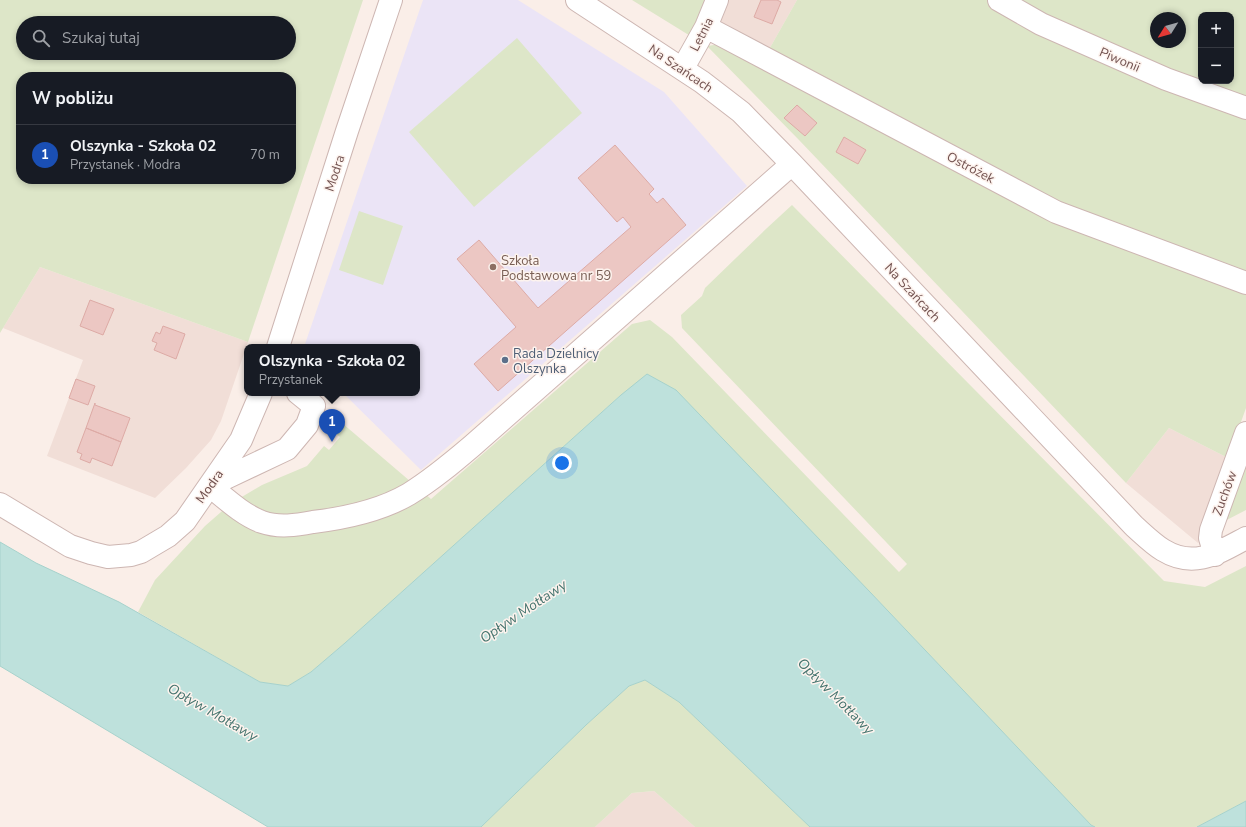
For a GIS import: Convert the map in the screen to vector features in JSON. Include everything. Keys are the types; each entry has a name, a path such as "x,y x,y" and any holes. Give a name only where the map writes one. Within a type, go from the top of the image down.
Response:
{"street":[{"name":"Modra","path":"279,344 347,131 391,0"},
{"name":"Na Szańcach","path":"576,0 683,68 741,112 1134,526 1162,550 1182,558 1200,559 1215,554 1246,538"},
{"name":"Letnia","path":"683,68 706,27 718,0"},
{"name":"Piwonii","path":"999,0 1041,24 1166,78 1246,108"},
{"name":"Ostróżek","path":"706,27 1056,212 1246,283"},
{"path":"302,396 314,406 308,425 287,449 210,486 245,512 262,522 279,526 345,518 384,506 408,494 441,472 792,164"},
{"name":"Modra","path":"0,504 70,546 108,557 131,555 141,552 168,536 185,521 241,440 260,396"},
{"name":"Zuchów","path":"1215,554 1210,538 1211,530 1246,433"}],"shaded area":[{"name":"Szkoła Podstawowa nr 59","path":"423,0 518,0 664,92 747,186 421,470 346,396 420,396 420,344 305,344"},
{"path":"727,0 797,0 767,53 716,25"},
{"path":"40,267 248,342 247,344 244,344 244,354 221,421 211,440 186,468 155,498 47,456 83,360 3,328"},
{"path":"1169,428 1228,458 1198,543 1126,483"},
{"path":"654,791 695,827 595,827 632,793"}],"green space":[{"path":"0,0 363,0 248,342 40,267 0,333"},
{"path":"632,0 709,0 692,37"},
{"path":"797,0 989,0 1246,116 1246,277 1058,206 767,53"},
{"path":"1009,0 1246,0 1246,105 1199,84 1234,84 1234,12 1198,12 1198,84"},
{"path":"517,38 582,113 474,207 409,132"},
{"path":"728,43 983,179 1246,289 1246,408 1228,458 1169,428 1126,483 799,140 707,46"},
{"path":"792,205 1164,581 1205,587 1246,566 1246,801 1197,827 1095,827 1091,825 870,592 621,395 345,643 311,672 288,686 260,682 138,612 155,580 205,526 240,498 262,485 307,466 324,446 329,450 340,437 335,433 342,423 431,499 632,324 650,320 672,337 899,572 907,564 682,328 681,315 702,296 705,288"},
{"path":"359,211 403,226 383,285 339,270"},
{"path":"1246,451 1246,510 1219,524"},
{"path":"645,680 679,702 810,827 695,827 654,791 632,793 595,827 481,827 586,725 629,686"}],"water":[{"name":"Opływ Motławy","path":"647,374 676,390 1091,825 1095,827 810,827 679,702 645,680 629,686 586,725 481,827 268,827 0,666 0,542 36,563 119,602 260,682 288,686 311,672 345,643 621,395"},
{"path":"1246,801 1246,827 1197,827"}],"building":[{"path":"761,0 777,0 781,2 772,24 754,17"},
{"path":"797,105 817,123 805,136 784,118"},
{"path":"844,137 866,150 858,164 836,152"},
{"path":"615,145 654,189 649,194 657,203 663,198 686,225 498,391 474,364 516,327 457,259 479,240 538,308 631,227 623,217 617,222 578,178"},
{"path":"90,300 114,309 103,335 80,326"},
{"path":"163,326 185,334 176,359 154,350 157,343 152,341 156,332 160,334"},
{"path":"76,379 95,386 88,405 69,398"},
{"path":"95,403 95,405 130,418 121,442 86,428"},
{"path":"86,428 121,442 112,466 92,458 90,463 80,459 82,454 77,452"}],"place":[{"name":"Szkoła Podstawowa nr 59","path":"493,267"},
{"name":"Rada Dzielnicy Olszynka","path":"505,360"},
{"name":"Olszynka - Szkoła 02","path":"332,442"}]}
